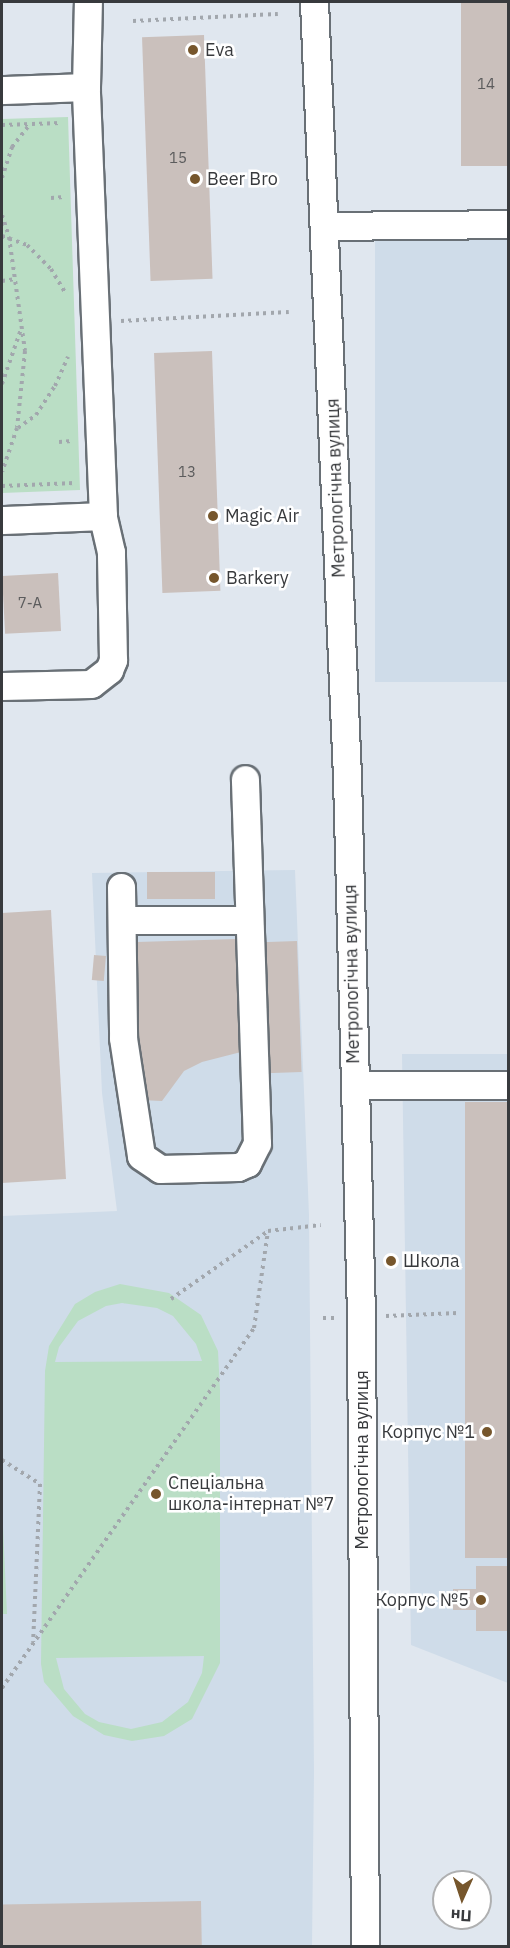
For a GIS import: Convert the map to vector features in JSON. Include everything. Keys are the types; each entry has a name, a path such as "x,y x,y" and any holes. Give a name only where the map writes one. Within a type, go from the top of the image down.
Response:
{"street":[{"path":"2,686 91,684 109,670 113,660 111,552 103,516 86,87 90,53 88,2"},
{"name":"Метрологічна вулиця","path":"314,2 325,226 355,1085 361,1329 365,1947"},
{"path":"2,90 86,87"},
{"path":"325,226 508,224"},
{"path":"2,520 103,516"},
{"path":"121,887 123,1038 136,1145 141,1156 160,1169 238,1167 254,1153 245,780"},
{"path":"122,920 249,920"},
{"path":"355,1085 508,1085"}],"path":[{"path":"133,21 278,14"},
{"path":"2,125 62,123 62,133"},
{"path":"2,178 12,147 30,124"},
{"path":"64,186 65,208"},
{"path":"51,198 64,197"},
{"path":"2,214 9,237 25,351 17,428 2,472"},
{"path":"2,236 27,245 51,269 68,297 68,286"},
{"path":"2,281 16,279"},
{"path":"96,322 289,312"},
{"path":"2,384 22,326"},
{"path":"17,428 36,415 56,386 70,351 71,374"},
{"path":"73,430 74,452"},
{"path":"59,442 73,441"},
{"path":"2,486 75,484 74,473"},
{"path":"171,1299 268,1231 321,1225"},
{"path":"2,1688 254,1328 268,1231"},
{"path":"399,1316 458,1313"},
{"path":"2,1460 40,1484 33,1644"}],"shaded area":[{"path":"375,239 508,239 508,682 375,682"},
{"name":"Спеціальна школа-інтернат №7","path":"295,870 309,1215 314,1772 312,1946 2,1946 2,1216 117,1211 102,1093 92,873"},
{"path":"402,1054 508,1054 508,1683 411,1645"}],"green space":[{"path":"68,117 80,490 2,493 2,119"},
{"path":"120,1284 169,1293 201,1315 218,1351 220,1663 192,1719 164,1736 132,1741 104,1735 73,1716 44,1682 41,1664 45,1371 49,1346 75,1304 95,1292","holes":["122,1303 157,1308 173,1316 196,1344 202,1361 55,1362 59,1347 78,1321 106,1306","204,1656 202,1673 188,1702 162,1722 131,1729 99,1722 85,1714 64,1689 56,1658"]},
{"path":"2,1505 7,1614 2,1614"}],"building":[{"path":"461,2 508,2 508,166 461,166"},
{"path":"204,35 213,279 151,281 142,37"},
{"path":"212,351 220,591 162,593 154,353"},
{"path":"58,573 61,631 5,634 2,576"},
{"path":"147,872 215,872 215,899 147,899"},
{"path":"51,910 66,1179 2,1183 2,913"},
{"path":"237,939 241,1052 202,1062 184,1071 162,1101 140,1100 137,942"},
{"path":"297,941 302,1072 266,1073 261,942"},
{"path":"94,955 106,956 104,981 92,980"},
{"name":"Корпус №1","path":"465,1102 508,1102 508,1558 465,1558"},
{"name":"Корпус №5","path":"476,1566 508,1566 508,1631 476,1631 476,1610 453,1610 453,1589 476,1589"},
{"path":"201,1901 202,1946 3,1946 2,1904"}],"place":[{"name":"Eva","path":"193,50"},
{"name":"Beer Bro","path":"195,179"},
{"name":"Magic Air","path":"213,516"},
{"name":"Barkery","path":"214,578"},
{"name":"Школа","path":"391,1261"},
{"name":"Корпус №1","path":"487,1432"},
{"name":"Спеціальна школа-інтернат №7","path":"156,1494"},
{"name":"Корпус №5","path":"481,1600"}]}
